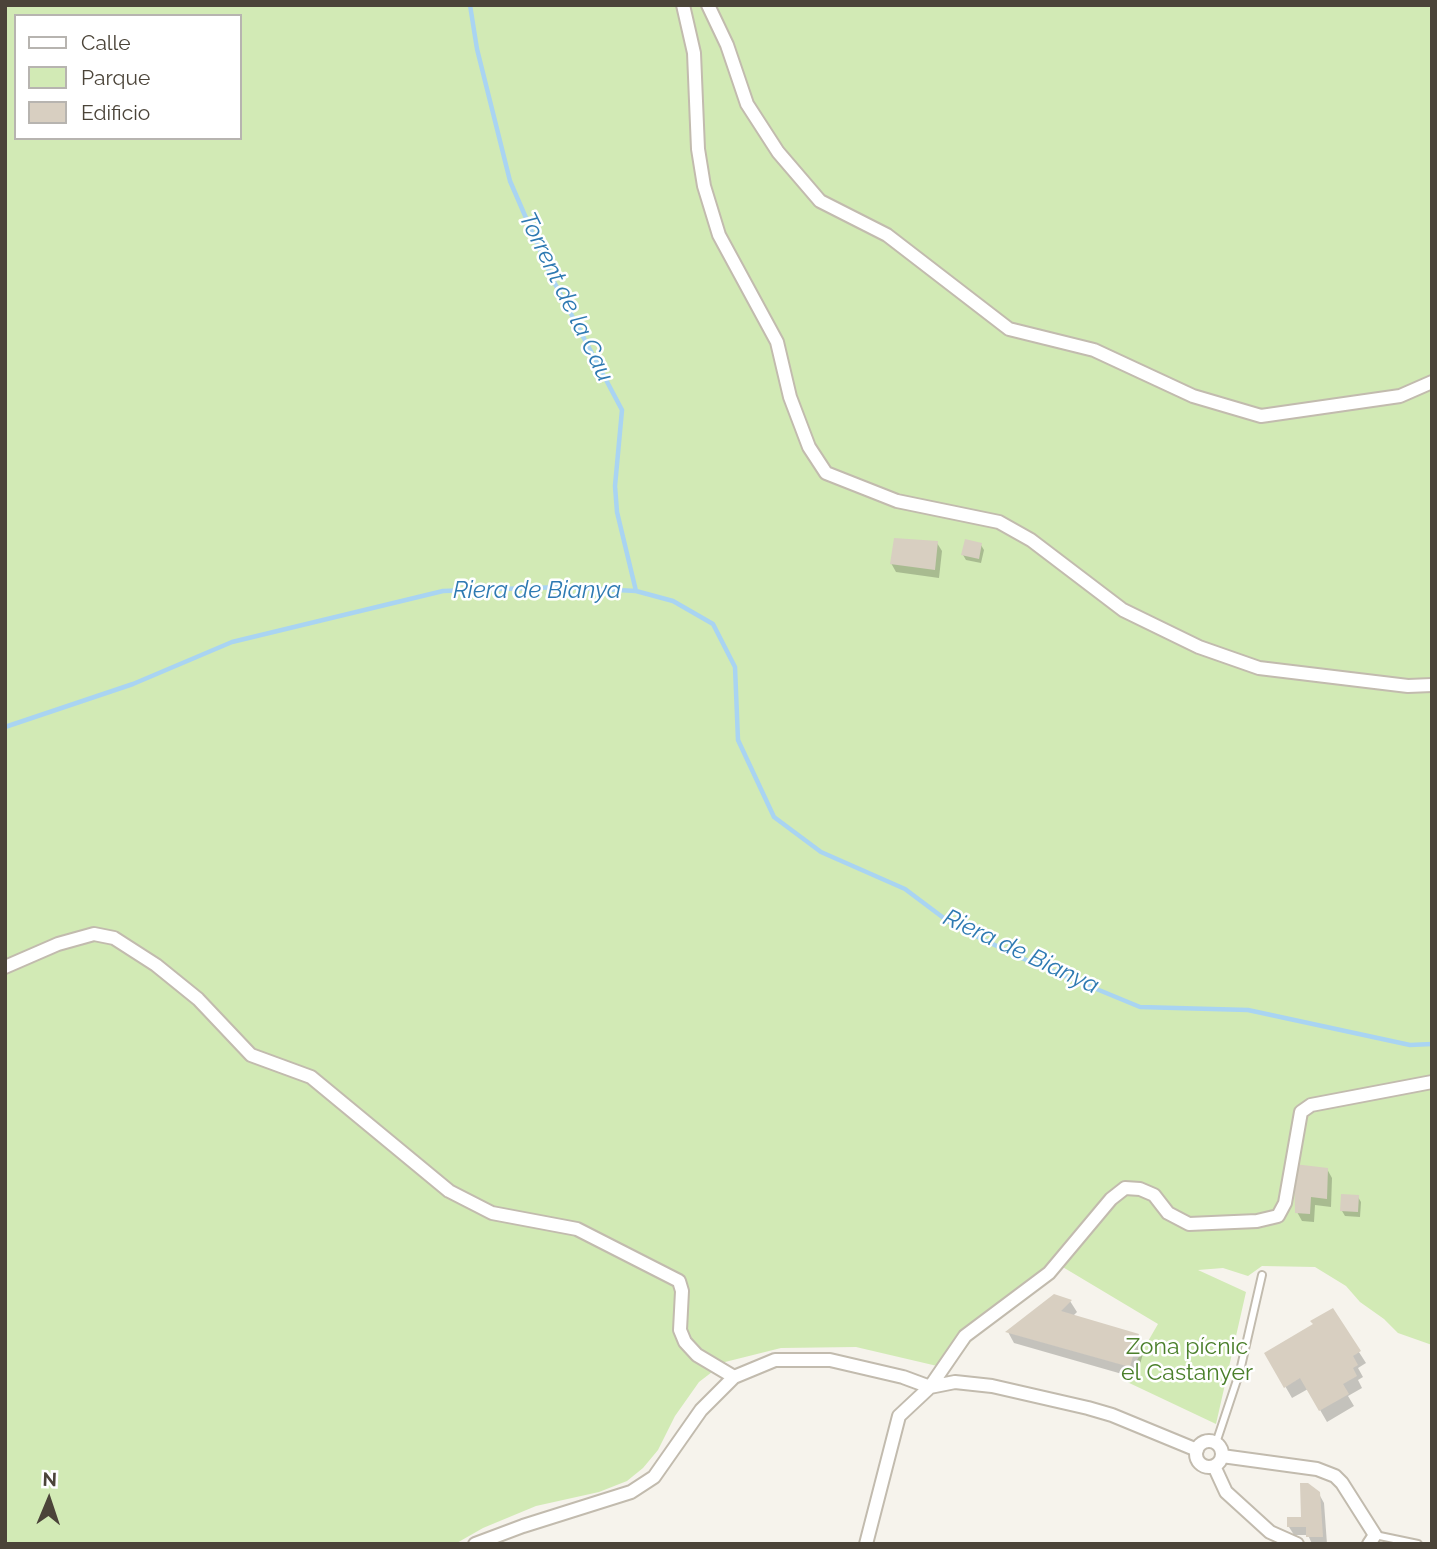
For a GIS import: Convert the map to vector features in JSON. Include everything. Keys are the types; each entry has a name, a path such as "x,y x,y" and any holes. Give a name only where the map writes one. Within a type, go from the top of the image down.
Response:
{"street":[{"path":"683,5 694,53 698,149 704,186 719,235 777,342 790,397 809,447 826,473 897,501 999,522 1031,540 1123,610 1199,647 1259,668 1408,686 1432,685"},
{"path":"708,5 727,45 747,104 778,152 820,201 887,235 1009,329 1094,350 1193,397 1261,416 1400,396 1432,382"},
{"path":"5,967 58,944 94,934 114,938 156,965 198,999 251,1055 311,1077 449,1191 492,1213 577,1229 679,1281 682,1291 680,1330 685,1342 697,1355 734,1377"},
{"path":"866,1544 899,1416 930,1387 965,1336 1049,1273 1111,1199 1125,1188 1140,1189 1154,1195 1168,1213 1189,1224 1257,1221 1278,1216 1285,1203 1301,1112 1311,1105 1432,1082"},
{"path":"475,1544 523,1525 631,1492 654,1477 701,1410 734,1377 775,1360 830,1360 903,1377 930,1387 955,1382 992,1386 1112,1415 1197,1450"},
{"path":"1297,1544 1270,1532 1226,1492 1218,1461 1221,1449 1216,1443 1203,1443 1196,1456 1203,1466 1218,1461 1317,1469 1335,1476 1342,1483 1372,1539"}],"lane":[{"path":"1216,1443 1240,1371 1262,1275"},
{"path":"1372,1539 1418,1544"}],"green space":[{"name":"Zona pícnic el Castanyer","path":"5,5 1432,5 1432,1345 1398,1333 1360,1302 1346,1286 1315,1267 1262,1266 1248,1276 1223,1268 1198,1270 1246,1292 1216,1424 1125,1381 1158,1324 1061,1266 976,1335 950,1369 856,1347 781,1348 725,1362 699,1382 675,1416 658,1450 643,1468 627,1481 599,1492 536,1506 483,1528 455,1544 5,1544"}],"building":[{"path":"894,538 938,541 935,570 890,564"},
{"path":"965,539 982,543 979,559 961,555"},
{"path":"1294,1164 1328,1168 1327,1199 1311,1197 1310,1214 1295,1213"},
{"path":"1341,1194 1359,1195 1358,1212 1340,1211"},
{"path":"1054,1294 1072,1300 1061,1311 1139,1334 1130,1367 1005,1332"},
{"path":"1333,1308 1361,1351 1353,1356 1358,1365 1353,1368 1357,1376 1343,1384 1349,1394 1319,1411 1300,1378 1284,1388 1264,1353 1313,1324 1310,1321"},
{"path":"1300,1483 1308,1483 1320,1492 1323,1537 1306,1537 1306,1527 1287,1527 1287,1517 1301,1517"}],"waterway":[{"name":"Torrent de la Cau","path":"470,5 477,49 510,181 552,278 622,410 615,486 617,512 636,591"},
{"name":"Riera de Bianya","path":"5,727 133,684 232,642 443,591 561,587 636,591 673,601 713,624 735,667 738,740 774,817 821,852 905,889 953,925 1024,959 1140,1007 1248,1010 1410,1045 1432,1044"}]}
